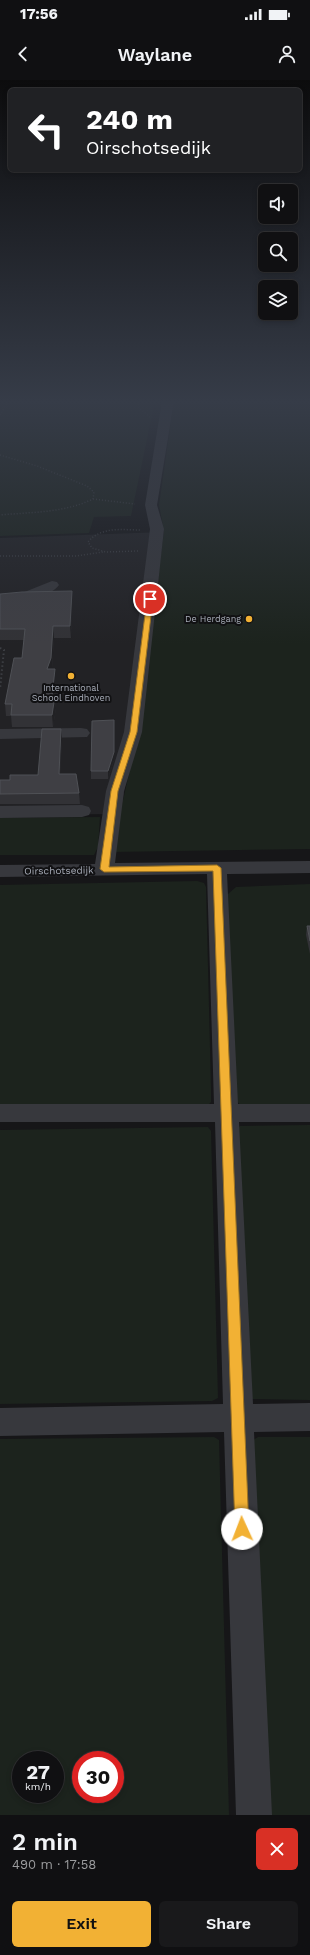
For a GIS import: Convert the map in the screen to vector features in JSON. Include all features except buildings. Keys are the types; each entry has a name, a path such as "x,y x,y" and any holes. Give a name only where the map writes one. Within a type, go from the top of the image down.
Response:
{"street":[{"path":"104,869 114,791 133,732 156,536 151,505 155,482"},
{"path":"2,596 20,599 37,593 52,584"},
{"path":"0,734 81,733"},
{"path":"0,812 82,811"},
{"name":"Oirschotsedijk","path":"0,871 310,867"},
{"path":"217,868 237,1418 254,1815"},
{"path":"0,1113 310,1113"},
{"path":"0,1422 310,1417"}],"path":[{"path":"77,482 87,486 94,492 92,499"},
{"path":"0,514 69,507 86,503 92,499 137,504"},
{"path":"146,530 156,536 147,550 106,552 92,548 88,542 92,536 107,531 146,530"},
{"path":"0,556 76,556 104,552"},
{"path":"0,648 4,650 0,689"}],"shaded area":[{"path":"0,482 138,482 131,516 94,517 89,533 0,536"},
{"name":"De Herdgang","path":"162,482 310,482 310,849 111,852 138,735 164,531 159,505"},
{"name":"International School Eindhoven","path":"163,532 121,814 0,815 0,538"},
{"path":"100,817 98,847 94,855 0,855 0,818"},
{"path":"197,881 204,883 206,887 211,1102 208,1105 0,1107 0,885"},
{"path":"310,884 310,1104 240,1105 234,1097 227,905 228,894 236,887"},
{"path":"310,1125 310,1400 252,1399 238,1128 240,1126"},
{"path":"208,1127 211,1131 218,1398 212,1401 0,1404 0,1130"},
{"path":"214,1437 219,1440 229,1815 0,1815 0,1439"},
{"path":"258,1437 310,1437 310,1815 265,1815 247,1444"}],"place":[{"name":"De Herdgang","path":"249,619"},
{"name":"International School Eindhoven","path":"71,676"}],"route":[{"path":"150,599 133,732 114,791 104,869 217,868 242,1529"}]}
